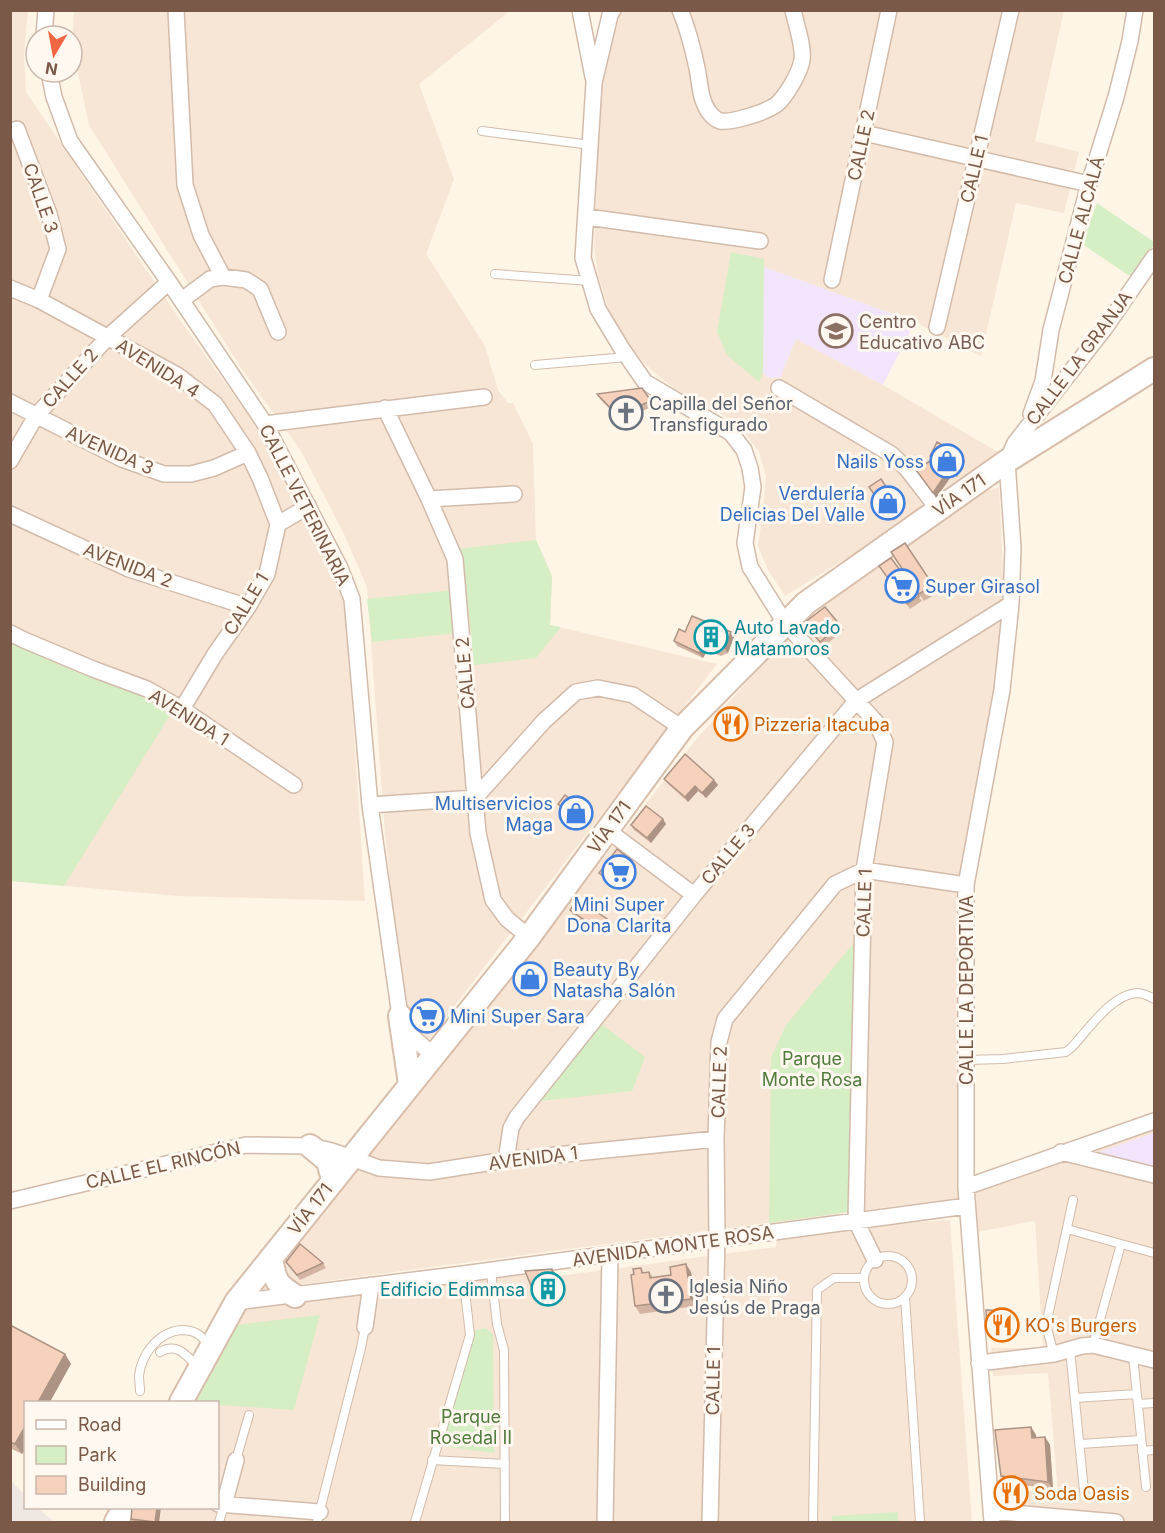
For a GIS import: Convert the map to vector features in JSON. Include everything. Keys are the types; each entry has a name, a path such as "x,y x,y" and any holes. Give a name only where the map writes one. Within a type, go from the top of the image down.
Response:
{"main road":[{"name":"VÍA 171","path":"182,1401 236,1302 529,937 682,728 806,603 1007,461 1155,369"},
{"path":"400,1017 410,1084"},
{"path":"310,1146 328,1161 333,1180"},
{"path":"271,1258 274,1276 280,1287 295,1296"}],"street":[{"path":"176,10 185,185 201,235 224,277"},
{"path":"580,10 594,82"},
{"path":"594,82 613,10"},
{"path":"680,10 687,27 702,99 710,114 720,120 741,119 766,111 778,103 799,72 802,59 800,40 792,10"},
{"name":"CALLE 2","path":"832,280 889,10"},
{"name":"CALLE 1","path":"937,327 1011,10"},
{"name":"CALLE ALCALÁ","path":"1026,428 1043,381 1051,330 1089,184 1116,97 1135,10"},
{"name":"CALLE 1","path":"594,82 583,258 598,309 645,382 731,433 744,450 753,487 745,543 750,567 785,623 876,722 885,742 864,870 856,1221"},
{"name":"CALLE VETERINARIA","path":"51,84 70,141 182,300 265,424 340,568 352,598 370,805 400,1017 409,1034 434,1056"},
{"name":"CALLE 3","path":"17,129 49,214 58,249 39,300"},
{"path":"864,133 1089,184"},
{"path":"586,217 760,241"},
{"name":"CALLE LA GRANJA","path":"1007,461 1015,443 1106,328 1155,257"},
{"path":"182,300 210,279 224,277 246,280 260,289 278,332"},
{"name":"CALLE 2","path":"10,461 36,416 108,337 169,282"},
{"name":"AVENIDA 4","path":"10,288 39,300 177,375 215,404 248,453 278,524"},
{"path":"1047,354 1059,368 1073,369"},
{"path":"779,388 891,454 907,469 938,509"},
{"path":"265,424 484,397"},
{"name":"AVENIDA 3","path":"10,402 122,459 164,474 190,474 214,468 248,453"},
{"name":"CALLE 2","path":"385,408 455,559 478,833 493,900 507,919 529,937"},
{"name":"CALLE LA DEPORTIVA","path":"992,1517 966,1187 966,885 1002,690 1011,604 1013,548 1007,461"},
{"path":"429,499 514,494"},
{"path":"278,524 308,505"},
{"name":"AVENIDA 2","path":"10,514 129,569 248,607"},
{"name":"CALLE 1","path":"182,709 267,574 278,524"},
{"name":"CALLE 3","path":"507,1160 511,1128 517,1117 694,895 857,700 1011,604"},
{"name":"AVENIDA 1","path":"10,633 147,690 182,709 294,785"},
{"path":"370,805 475,798 544,721 576,692 598,688 633,695 682,728"},
{"path":"607,830 694,895"},
{"path":"864,870 966,885"},
{"name":"CALLE 2","path":"717,1239 716,1139 719,1042 726,1019 835,885 864,870"},
{"path":"966,1187 1155,1121"},
{"name":"AVENIDA 1","path":"351,1157 379,1168 429,1172 507,1160 716,1139"},
{"name":"CALLE EL RINCÓN","path":"10,1201 246,1145 310,1146 351,1157"},
{"path":"1061,1152 1155,1174"},
{"name":"AVENIDA MONTE ROSA","path":"236,1302 491,1271 967,1206"},
{"path":"856,1221 875,1260"},
{"name":"CALLE 1","path":"710,1522 717,1239"},
{"path":"605,1522 610,1254"},
{"path":"365,1327 371,1286"},
{"path":"979,1363 1054,1354 1094,1345 1154,1358"},
{"path":"236,1460 220,1504 318,1517"},
{"path":"992,1517 1116,1522"}],"lane":[{"path":"482,131 591,145"},
{"path":"495,273 590,281"},
{"path":"535,365 627,357"},
{"path":"966,1060 1003,1059 1066,1052 1116,1000 1137,993 1155,999"},
{"path":"1054,1354 1046,1325 1073,1200"},
{"path":"1067,1229 1155,1253"},
{"path":"1094,1345 1121,1244"},
{"path":"885,1256 897,1258 909,1268 912,1276 909,1292 898,1302 882,1303 874,1300 868,1294 864,1286 864,1278 868,1266 875,1260 885,1256"},
{"path":"491,1271 497,1324 504,1350 505,1522"},
{"path":"415,1522 470,1335 463,1274"},
{"path":"813,1522 817,1290 834,1278 864,1278"},
{"path":"905,1297 920,1522"},
{"path":"318,1517 365,1327"},
{"path":"140,1391 139,1375 147,1353 152,1345 172,1331 198,1332 211,1348"},
{"path":"159,1352 167,1348 177,1349 185,1353 199,1369"},
{"path":"1071,1350 1084,1491"},
{"path":"1133,1355 1146,1487"},
{"path":"1075,1398 1137,1394"},
{"path":"1138,1404 1155,1403"},
{"path":"236,1460 249,1415"},
{"path":"1080,1444 1141,1440"},
{"path":"1142,1451 1155,1450"},
{"path":"432,1460 505,1464"},
{"path":"219,1522 220,1504"}],"shaded area":[{"path":"10,11 28,11 27,24 24,24 26,92 187,330 264,437 345,600 365,901 178,896 11,881"},
{"path":"74,11 510,11 419,84 454,179 426,254 485,346 498,390 508,403 513,403 533,444 536,540 552,576 550,625 717,664 427,1042 415,1032 403,1003 385,833 367,587 344,534 301,451 241,368 89,125 80,84 84,84 84,24 73,24"},
{"path":"622,11 1064,11 1035,141 1079,152 1064,213 1016,203 981,356 915,322 764,267 763,373 769,378 780,377 796,339 883,385 1003,455 855,553 785,596 768,570 758,546 766,476 759,452 737,422 690,399 660,378 633,352 609,311 598,275 594,246 601,92 608,48 616,20"},
{"name":"Centro Educativo ABC","path":"764,267 915,322 883,385 796,339 780,378 769,378 763,373 760,365"},
{"path":"999,487 1004,594 997,696 962,887 958,1198 257,1290 565,908 694,742 804,617 986,491"},
{"path":"1154,1130 1154,1522 1006,1522 1003,1489 1058,1493 1048,1373 993,1376 991,1348 1043,1348 1035,1221 977,1232 975,1193"},
{"path":"1154,1133 1154,1168 1091,1155"},
{"path":"950,1220 972,1522 121,1522 128,1509 219,1509 219,1401 188,1401 239,1310 528,1274 530,1280 776,1247 777,1231"},
{"path":"11,1481 24,1494 24,1509 39,1509 54,1522 11,1522"}],"green space":[{"path":"1097,203 1154,242 1131,277 1082,244"},
{"path":"731,252 764,259 763,373 759,382 727,355 717,332"},
{"path":"536,540 552,576 550,625 561,627 536,658 474,665 465,575 457,549"},
{"path":"453,590 458,633 372,642 367,599"},
{"path":"10,641 64,667 141,696 170,715 64,886 11,881"},
{"name":"Parque Monte Rosa","path":"857,939 848,1212 769,1223 771,1058 786,1025"},
{"path":"600,1023 645,1057 632,1091 540,1101"},
{"path":"320,1315 294,1410 219,1405 219,1401 195,1401 236,1325"},
{"name":"Parque Rosedal II","path":"486,1328 493,1334 494,1453 442,1446 472,1331"},
{"path":"898,1512 898,1522 832,1522 832,1516"}],"building":[{"name":"Capilla del Señor Transfigurado","path":"642,388 651,401 617,415 597,394"},
{"path":"937,442 962,456 953,472 949,469 933,493 916,470 933,459 930,456"},
{"name":"Verdulería Delicias Del Valle","path":"881,479 900,508 889,516 869,487"},
{"path":"905,543 933,585 919,594 891,552"},
{"name":"Super Girasol","path":"891,558 919,596 907,604 879,566"},
{"path":"825,607 840,625 820,642 804,623"},
{"path":"692,616 731,632 724,648 717,651 704,646 699,653 674,641 679,629 685,632"},
{"path":"726,708 738,719 729,729 716,719"},
{"path":"685,754 714,780 702,793 695,786 685,797 664,779"},
{"name":"Multiservicios Maga","path":"565,795 587,812 580,821 558,804"},
{"path":"646,806 663,819 647,838 631,825"},
{"name":"Mini Super Dona Clarita","path":"617,849 632,861 615,884 599,873"},
{"path":"578,899 607,919 599,930 570,910"},
{"name":"Beauty By Natasha Salón","path":"526,968 537,975 530,986 519,978"},
{"path":"421,999 435,1009 423,1026 415,1019 413,1013"},
{"path":"300,1244 323,1263 297,1275 286,1262"},
{"name":"Iglesia Niño Jesús de Praga","path":"686,1264 691,1299 635,1306 631,1275 634,1274 633,1269 641,1268 642,1273 649,1272 650,1278 671,1275 670,1267"},
{"path":"552,1269 554,1289 532,1288 525,1271"},
{"name":"KO's Burgers","path":"986,1310 1010,1311 1010,1328 987,1328"},
{"path":"10,1325 65,1354 39,1401 24,1401 24,1428 15,1444 10,1442"},
{"path":"1031,1427 1032,1438 1045,1437 1048,1482 1001,1476 995,1430"},
{"path":"132,1509 157,1509 155,1522 131,1519"}],"place":[{"name":"Centro Educativo ABC","path":"836,331"},
{"name":"Capilla del Señor Transfigurado","path":"626,413"},
{"name":"Nails Yoss","path":"947,461"},
{"name":"Verdulería Delicias Del Valle","path":"888,503"},
{"name":"Super Girasol","path":"902,586"},
{"name":"Auto Lavado Matamoros","path":"711,637"},
{"name":"Pizzeria Itacuba","path":"731,724"},
{"name":"Multiservicios Maga","path":"576,813"},
{"name":"Mini Super Dona Clarita","path":"619,872"},
{"name":"Beauty By Natasha Salón","path":"530,979"},
{"name":"Mini Super Sara","path":"427,1016"},
{"name":"Edificio Edimmsa","path":"548,1289"},
{"name":"Iglesia Niño Jesús de Praga","path":"666,1296"},
{"name":"KO's Burgers","path":"1002,1325"},
{"name":"Soda Oasis","path":"1011,1493"}]}
